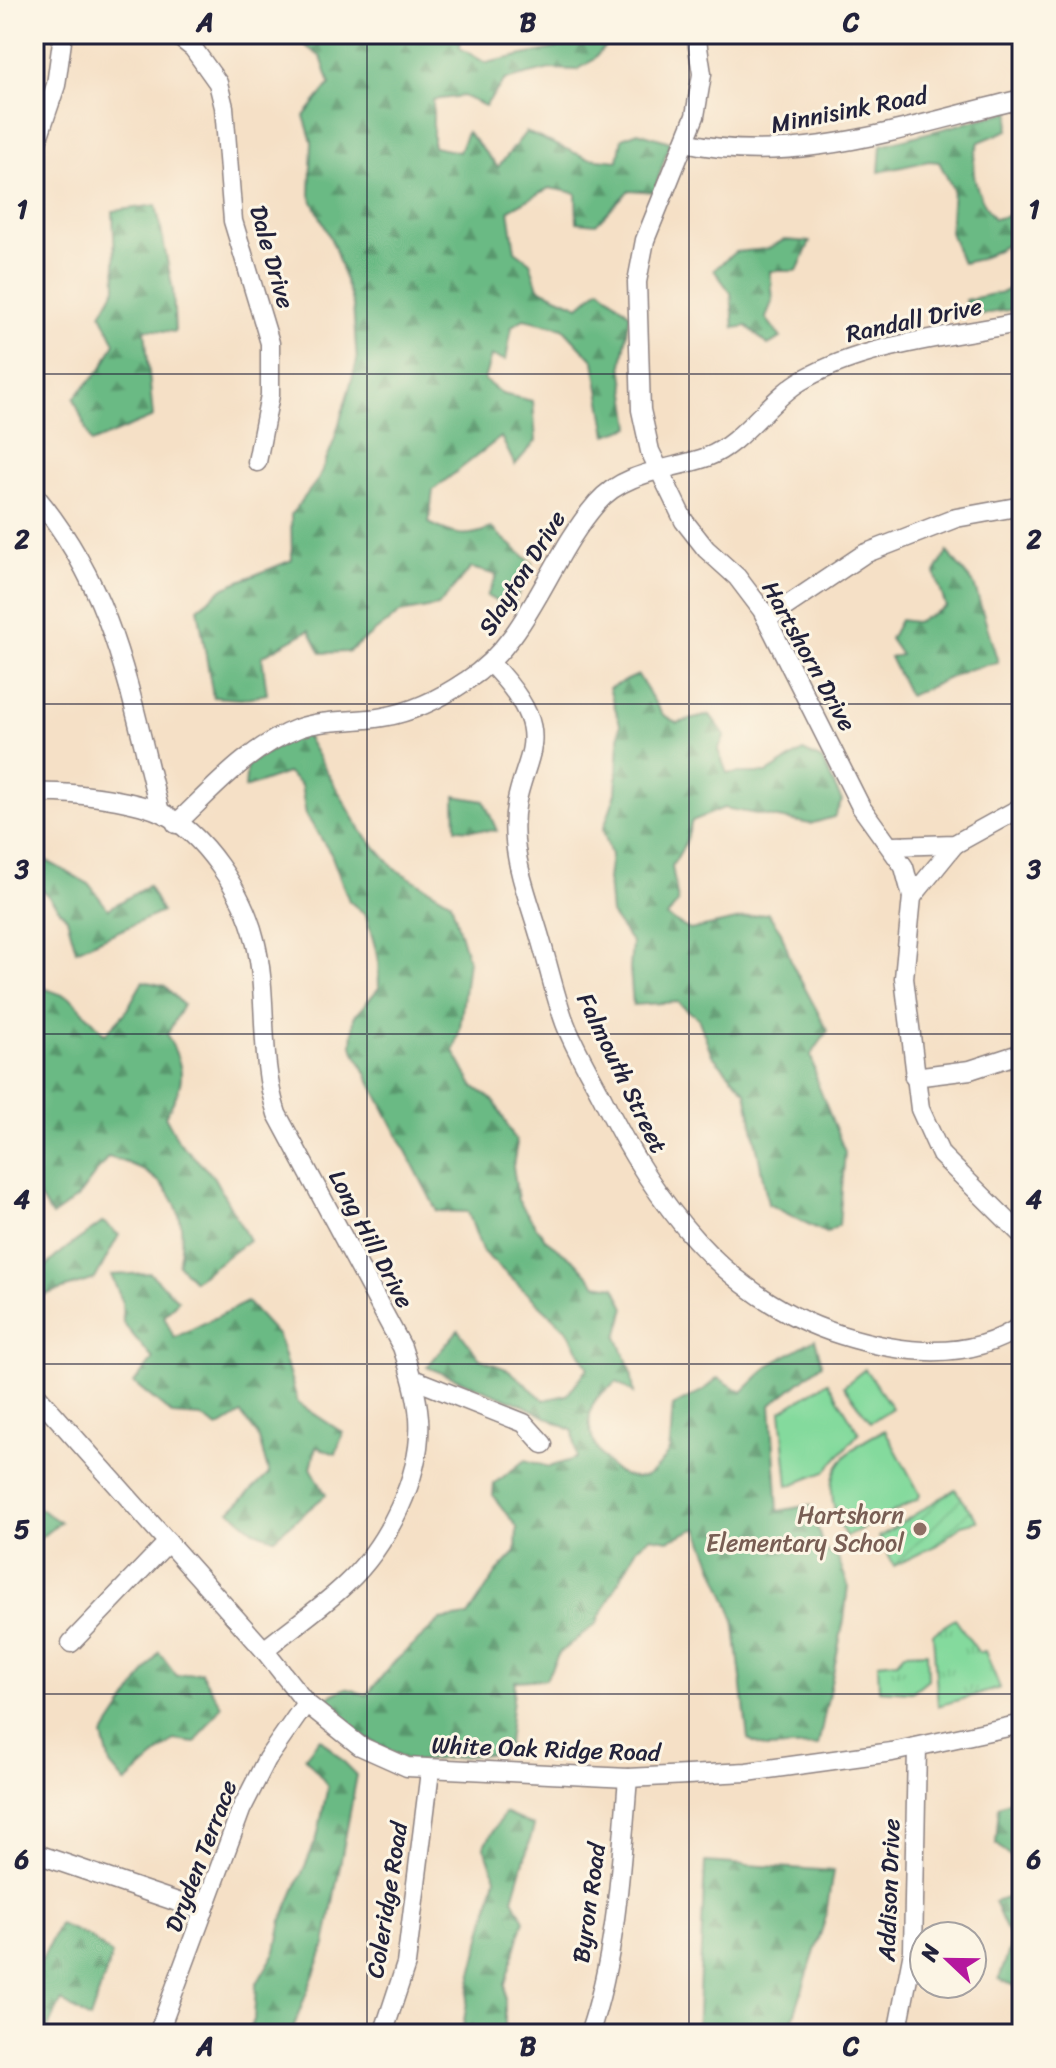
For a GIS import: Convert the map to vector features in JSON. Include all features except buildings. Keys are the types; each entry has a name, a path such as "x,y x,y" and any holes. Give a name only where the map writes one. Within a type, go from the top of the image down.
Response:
{"street":[{"path":"34,150 56,85 63,34"},
{"name":"Dale Drive","path":"175,34 193,48 218,83 224,107 233,221 270,343 270,395 257,462"},
{"name":"Hartshorn Drive","path":"696,34 702,74 695,116 645,240 637,282 641,410 650,451 684,521 706,549 737,577 767,619 861,807 893,846 904,867 912,897 904,978 914,1077 928,1134 941,1155 1022,1235"},
{"name":"Minnisink Road","path":"685,142 722,150 753,152 819,144 1022,99"},
{"name":"Randall Drive","path":"658,469 708,457 723,449 786,390 845,358 1022,322"},
{"name":"Slayton Drive","path":"176,824 241,762 276,738 303,726 385,717 411,710 441,697 491,664 512,640 575,529 600,499 618,486 658,469"},
{"path":"34,494 81,557 111,622 160,812 60,791 34,793"},
{"path":"767,619 864,554 956,518 1022,506"},
{"name":"Falmouth Street","path":"491,664 511,685 535,734 516,805 514,840 566,1025 625,1145 669,1211 716,1262 772,1307 834,1333 890,1348 937,1351 988,1341 1022,1325"},
{"path":"912,897 955,844 1022,807"},
{"name":"Long Hill Drive","path":"160,812 224,871 242,901 256,942 267,1083 277,1114 402,1347 413,1379 419,1422 415,1463 373,1554 346,1584 264,1650"},
{"path":"893,846 955,844"},
{"path":"914,1077 970,1070 1022,1053"},
{"path":"413,1379 524,1423 543,1444"},
{"name":"White Oak Ridge Road","path":"34,1392 264,1650 306,1703 360,1746 407,1767 430,1771 628,1778 747,1772 917,1747 1022,1724"},
{"path":"71,1643 168,1542"},
{"name":"Dryden Terrace","path":"158,2034 229,1840 253,1784 306,1703"},
{"name":"Addison Drive","path":"897,2034 913,1951 917,1747"},
{"name":"Coleridge Road","path":"383,2034 406,1964 430,1771"},
{"name":"Byron Road","path":"589,2034 605,1968 621,1871 628,1778"},
{"path":"34,1853 204,1911"}],"green space":[{"path":"289,34 461,34 460,48 486,63 557,48 555,34 641,34 641,38 607,44 593,60 577,70 550,69 505,80 485,106 463,96 433,100 433,147 459,152 467,132 498,167 526,132 587,158 618,161 622,138 638,132 670,142 654,192 629,190 596,224 577,222 576,193 549,188 509,210 515,251 530,262 538,288 579,306 600,288 630,314 622,365 631,427 607,435 594,361 563,328 524,319 512,326 506,360 491,356 484,380 502,394 533,401 536,441 515,465 501,437 433,490 429,523 460,534 474,534 491,528 532,563 511,610 487,596 497,575 471,568 438,606 400,613 348,652 321,653 309,630 262,656 267,694 241,699 213,697 198,608 225,587 292,560 291,515 319,478 334,441 357,362 353,305 334,246 310,195 312,142 304,116 330,84 321,57"},
{"path":"1011,111 1008,130 979,142 974,172 978,191 994,219 1022,212 1022,237 980,259 962,263 950,232 953,189 939,162 929,161 879,172 881,145"},
{"path":"156,205 173,290 175,332 145,329 153,417 91,443 74,398 102,368 115,343 101,314 116,287 113,211"},
{"path":"784,240 810,242 797,271 770,271 773,299 766,318 781,338 768,345 747,326 734,328 731,293 714,270 735,252 767,249"},
{"path":"1022,282 1022,308 971,316 965,300 1003,292"},
{"path":"947,552 974,584 998,662 967,670 909,696 890,657 901,655 890,639 900,620 916,622 946,607 935,573"},
{"path":"638,675 662,714 677,723 710,715 725,736 718,750 727,773 767,773 803,751 822,760 842,801 834,817 810,824 724,808 692,821 685,844 672,866 678,902 667,917 690,930 768,913 781,932 793,966 828,1031 811,1055 818,1085 845,1152 839,1225 826,1233 768,1204 746,1092 712,1055 698,1018 677,1002 633,1005 630,969 632,943 611,914 608,879 611,855 603,830 616,793 620,724 609,688"},
{"path":"303,731 362,832 395,869 451,902 468,960 460,1028 454,1051 473,1086 494,1101 517,1143 513,1166 518,1200 545,1239 575,1261 596,1284 615,1287 625,1308 617,1337 631,1370 634,1393 617,1382 597,1398 590,1413 590,1429 605,1461 617,1472 631,1478 646,1476 659,1465 669,1450 673,1406 702,1391 718,1378 742,1392 771,1364 815,1339 822,1364 771,1405 778,1511 811,1505 823,1547 838,1558 848,1585 844,1620 818,1746 766,1748 748,1739 734,1618 698,1528 668,1540 651,1537 637,1548 596,1624 559,1653 546,1679 515,1681 507,1752 411,1762 353,1731 319,1701 346,1688 367,1695 392,1664 441,1620 468,1616 497,1572 516,1552 517,1527 493,1496 494,1484 525,1460 549,1467 577,1458 573,1431 523,1405 427,1367 458,1330 480,1359 509,1370 544,1400 567,1395 588,1368 568,1331 482,1251 468,1212 437,1211 352,1046 354,1017 379,988 378,957 366,915 349,901 331,854 306,815 301,785 287,773 245,788 247,765"},
{"path":"455,796 484,801 497,831 456,829"},
{"path":"34,854 89,884 108,909 148,886 162,912 76,950 67,918 34,880"},
{"path":"143,981 165,986 183,1005 167,1035 178,1057 181,1076 177,1094 165,1116 179,1142 213,1176 249,1240 194,1281 178,1264 181,1225 177,1208 170,1194 145,1171 108,1157 77,1198 52,1216 34,1189 34,991 38,986 71,998 105,1034 125,1013"},
{"path":"103,1222 119,1235 95,1279 37,1297 34,1294 36,1283 50,1262"},
{"path":"150,1273 178,1300 164,1316 174,1338 247,1302 278,1336 298,1403 343,1433 336,1454 316,1447 311,1468 326,1495 274,1538 255,1531 230,1511 269,1474 258,1436 241,1414 218,1428 201,1417 173,1415 134,1383 153,1359 123,1323 122,1301 111,1275"},
{"path":"865,1369 892,1408 871,1422 844,1386"},
{"path":"828,1382 859,1433 825,1472 788,1486 781,1411"},
{"path":"885,1430 920,1494 918,1499 846,1537 833,1501 835,1473 853,1449"},
{"path":"955,1489 978,1521 962,1525 937,1545 894,1566 879,1537"},
{"path":"34,1505 60,1522 34,1543"},
{"path":"955,1619 979,1653 985,1651 1000,1688 938,1706 933,1633"},
{"path":"159,1652 177,1676 201,1672 221,1706 195,1743 174,1740 125,1783 110,1765 103,1736"},
{"path":"927,1652 928,1679 912,1692 879,1690 878,1663 897,1661 904,1653"},
{"path":"320,1738 357,1775 325,1945 291,2034 248,2034 254,2020 256,1985 276,1951 282,1920 317,1838 328,1786 305,1757"},
{"path":"1022,1796 1022,1989 999,1979 1012,1942 994,1902 1009,1897 1020,1866 996,1843 999,1806"},
{"path":"504,1813 534,1826 513,1899 524,1920 505,1984 505,2034 462,2034 470,1982 496,1877 484,1847"},
{"path":"705,1862 833,1871 825,1920 788,2034 697,2034"},
{"path":"59,1924 88,1936 112,1955 90,2019 61,2001 45,2034 34,2034 34,1976"}],"place":[{"name":"Hartshorn Elementary School","path":"920,1529"}]}
